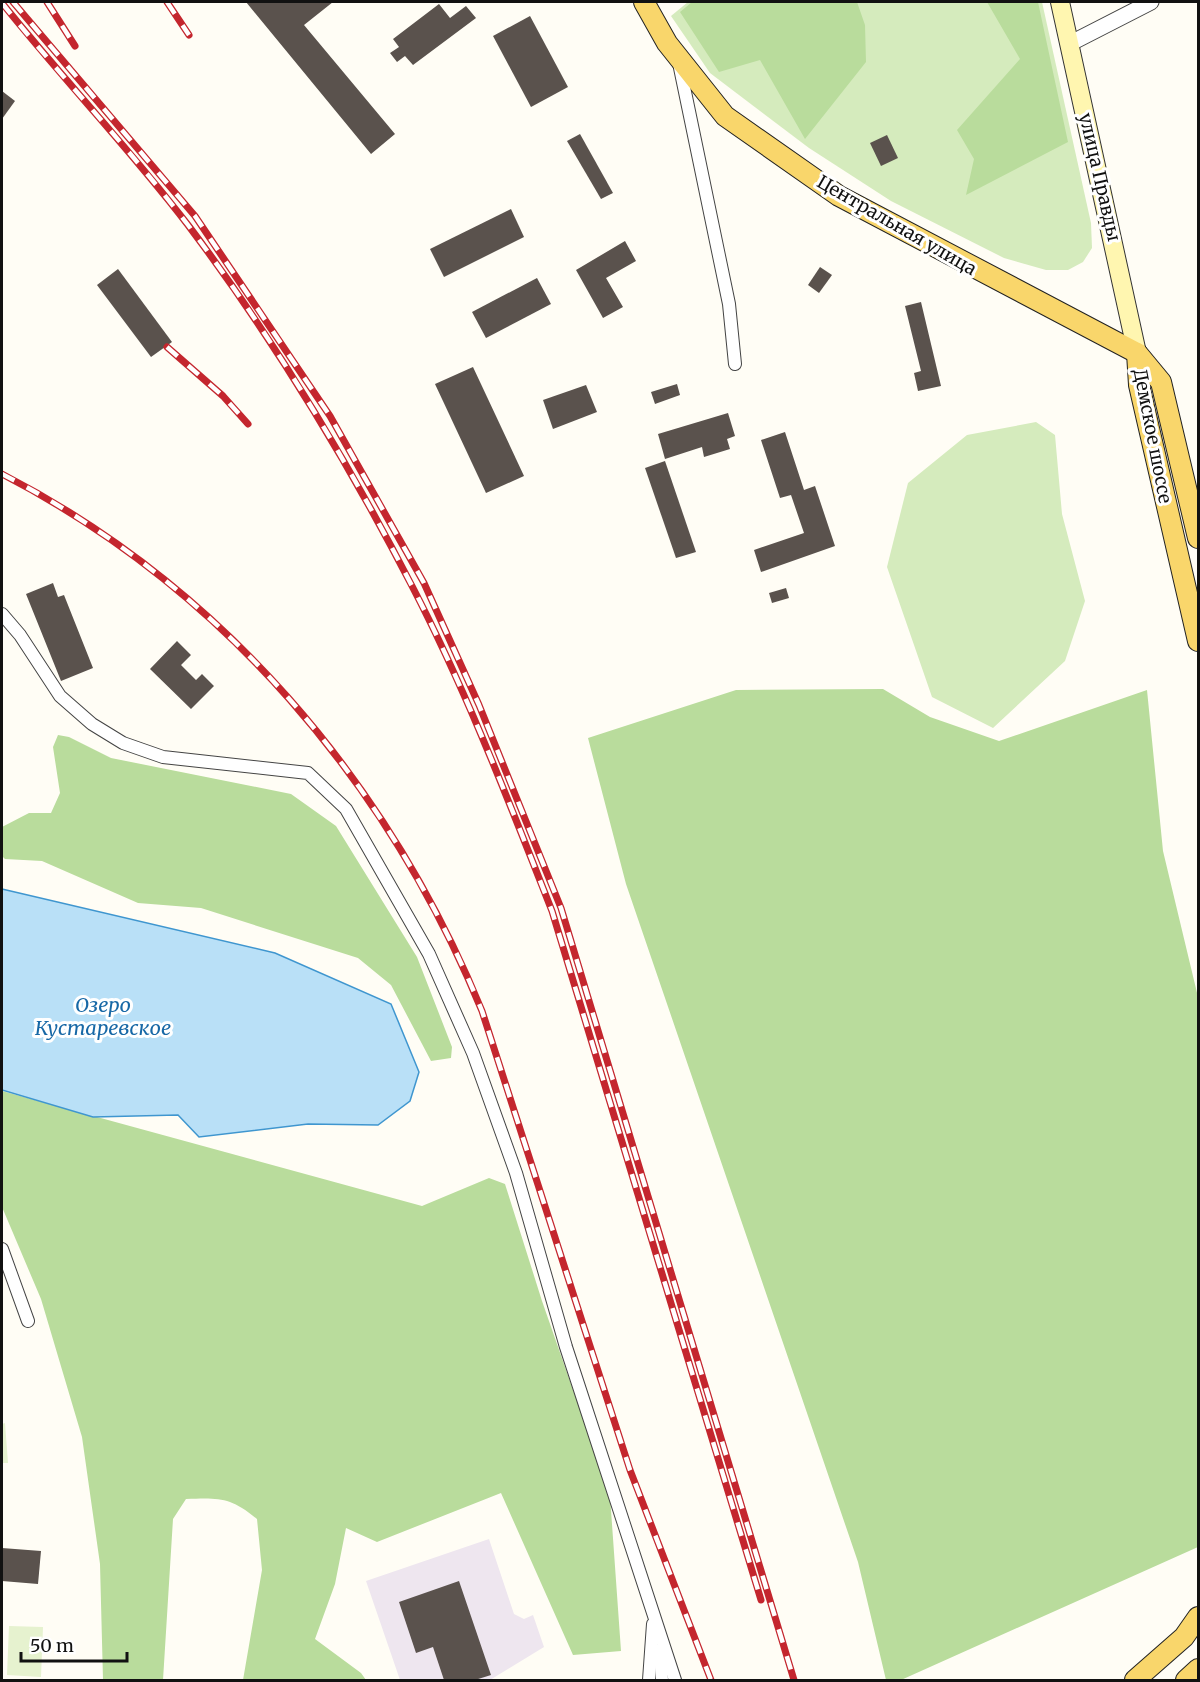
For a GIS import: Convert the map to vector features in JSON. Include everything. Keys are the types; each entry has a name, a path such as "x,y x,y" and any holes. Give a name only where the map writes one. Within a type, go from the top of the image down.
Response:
{"main road":[{"name":"Центральная улица","path":"644,2 678,56 725,116 839,196 1137,353"},
{"name":"улица Правды","path":"1060,2 1137,353"},
{"name":"Демское шоссе","path":"1137,353 1161,382 1198,538"},
{"name":"Демское шоссе","path":"1137,353 1139,385 1198,641"},
{"path":"1135,1680 1184,1637 1198,1617"},
{"path":"1186,1680 1198,1669"}],"street":[{"path":"1069,44 1151,2"},
{"path":"678,56 729,304 735,364"},
{"path":"2,614 20,635 60,696 92,724 123,743 163,757 308,773 346,809 383,869 429,954 473,1053 516,1173 566,1347 675,1680"},
{"path":"2,1249 28,1321"},
{"path":"649,1680 653,1650 653,1611"},
{"path":"653,1611 660,1648 662,1680"}],"shaded area":[{"path":"489,1539 514,1614 524,1619 533,1615 544,1647 490,1680 400,1680 366,1581"}],"green space":[{"path":"688,2 1042,2 1091,223 1092,248 1083,262 1068,270 1046,270 1004,258 891,201 809,148 710,73 671,16"},
{"path":"692,2 857,2 865,25 866,62 805,139 760,60 719,72 680,12"},
{"path":"987,2 1038,2 1068,142 966,195 974,159 957,130 1020,59"},
{"path":"1036,422 1055,435 1062,514 1085,601 1065,661 993,728 932,697 887,567 908,483 967,435"},
{"path":"883,689 930,717 999,741 1147,690 1163,851 1198,997 1198,1547 901,1680 886,1680 858,1562 626,884 588,738 736,690"},
{"path":"58,735 69,737 111,758 291,794 336,826 417,957 452,1047 451,1058 431,1061 391,985 358,958 201,908 138,903 42,861 5,859 2,856 2,827 29,813 51,813 60,793 53,747"},
{"path":"2,1091 422,1206 489,1178 505,1184 542,1301 610,1496 621,1651 573,1655 501,1493 377,1542 346,1528 335,1584 315,1639 361,1673 366,1680 243,1680 262,1570 257,1519 239,1506 224,1500 186,1499 173,1519 163,1680 103,1680 100,1564 82,1437 41,1299 2,1207"},
{"path":"5,1423 8,1463 2,1463 2,1424"},
{"path":"9,1626 43,1627 41,1677 7,1675"}],"water":[{"name":"Озеро Кустаревское","path":"2,889 275,953 391,1004 419,1072 410,1101 378,1125 308,1124 199,1137 178,1115 93,1117 2,1090"}],"building":[{"path":"246,2 333,2 304,25 395,134 371,154"},
{"path":"439,4 450,18 466,6 476,18 413,65 405,56 397,62 390,53 399,47 393,39"},
{"path":"530,16 568,87 531,107 493,36"},
{"path":"2,91 15,101 2,119"},
{"path":"580,134 613,193 601,199 567,141"},
{"path":"887,135 898,158 881,166 870,143"},
{"path":"511,209 524,237 444,277 430,249"},
{"path":"625,241 636,261 606,278 623,307 603,318 576,270"},
{"path":"820,267 832,275 819,293 808,285"},
{"path":"118,269 172,342 151,357 97,285"},
{"path":"537,278 551,304 486,338 472,312"},
{"path":"921,302 941,386 918,391 914,373 921,371 905,306"},
{"path":"473,367 524,476 486,493 435,384"},
{"path":"677,384 680,395 655,404 651,392"},
{"path":"586,385 597,412 553,429 543,400"},
{"path":"728,413 735,436 727,439 730,449 704,457 702,447 665,459 658,434"},
{"path":"785,432 804,490 815,486 835,546 761,572 754,550 804,533 791,495 780,498 761,440"},
{"path":"665,461 696,552 676,558 645,468"},
{"path":"53,583 58,597 64,595 93,668 61,681 26,594"},
{"path":"786,588 789,598 772,603 769,593"},
{"path":"177,641 191,655 181,665 196,680 202,674 214,686 191,709 150,669"},
{"path":"2,1548 41,1551 38,1584 2,1581"},
{"path":"459,1581 491,1675 475,1680 444,1680 433,1647 416,1653 399,1602"}],"railway":[{"path":"13,2 195,216 330,416 424,583 479,705 561,908 794,1680"},
{"path":"47,2 75,46"},
{"path":"167,2 189,35"},
{"path":"2,3 166,196 250,311 308,401 362,492 432,625 486,747 552,911 761,1600"},
{"path":"167,347 223,396 248,424"},
{"path":"2,474 82,520 157,574 226,634 290,699 347,771 398,847 443,927 482,1011 630,1470 711,1680"}]}
